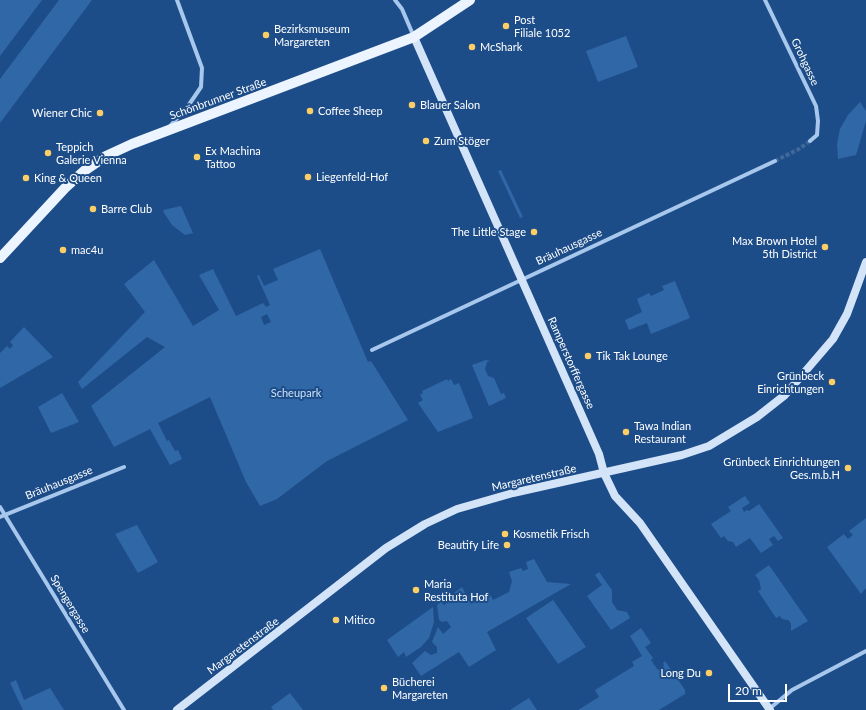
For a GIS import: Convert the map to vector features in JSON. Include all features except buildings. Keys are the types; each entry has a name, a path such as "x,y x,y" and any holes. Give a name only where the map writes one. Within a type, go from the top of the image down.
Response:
{"main road":[{"name":"Schönbrunner Straße","path":"0,258 65,188 106,156 164,132 414,37 470,0"}],"street":[{"path":"164,132 186,109 201,87 202,68 177,0"},
{"name":"Ramperstorffergasse","path":"395,0 402,9 599,454 604,474 615,496 640,523 769,709"},
{"name":"Grohgasse","path":"765,0 816,106 818,121 817,135 810,141"},
{"name":"Bräuhausgasse","path":"372,350 775,161"},
{"name":"Margaretenstraße","path":"177,710 386,548 425,524 457,509 506,495 604,474 682,455 709,446 757,417 779,399 833,339 846,314 866,262"},
{"name":"Bräuhausgasse","path":"0,517 124,466"},
{"name":"Spengergasse","path":"0,507 124,710"},
{"path":"769,709 792,690 866,651"}],"green space":[{"path":"0,0 42,0 0,56"},
{"path":"59,0 92,0 0,123 0,79"},
{"path":"626,36 638,67 598,82 586,51"},
{"path":"860,102 866,111 866,121 856,155 838,159 837,144 840,129 848,115"},
{"path":"501,170 523,217 520,218 498,171"},
{"path":"181,206 193,233 185,235 172,225 163,210"},
{"name":"Scheupark","path":"320,249 368,362 371,361 408,420 327,461 277,499 260,506 246,482 210,397 158,423 167,441 169,440 175,451 178,450 182,459 170,465 150,429 114,447 91,406 165,347 147,337 82,389 78,382 145,312 124,284 154,260 193,326 219,310 199,275 213,269 236,316 263,303 266,307 270,305 257,276 259,275 264,286 278,280 273,269","holes":["267,314 271,322 264,325 261,317"]},
{"path":"675,281 690,318 651,334 647,323 629,330 625,320 642,312 637,299 649,293 651,296 664,290 662,286"},
{"path":"24,327 53,357 0,388 0,353 7,346 10,349 13,345 10,342"},
{"path":"486,360 490,361 487,362 485,369 488,376 494,378 501,394 504,393 506,398 489,406 472,365"},
{"path":"447,379 448,381 451,379 454,385 459,383 473,418 438,432 418,403 423,400 420,395 423,393 422,391"},
{"path":"62,393 79,422 51,433 38,407"},
{"path":"745,496 750,503 742,508 744,512 747,510 749,511 759,504 783,538 778,541 774,536 769,539 773,545 761,553 750,538 736,547 733,542 728,541 724,536 721,538 711,524 731,511 728,507"},
{"path":"866,518 866,588 861,594 827,547 844,534 848,539 853,535 849,531"},
{"path":"137,525 158,562 138,573 115,534"},
{"path":"534,559 547,582 571,584 487,632 496,650 469,667 459,652 421,676 412,663 425,651 431,655 437,653 437,647 432,642 438,627 443,634 451,627 447,621 442,622 439,620 437,605 441,602 444,605 456,597 454,593 462,587 471,604 490,594 493,600 509,592 512,581 509,572 521,568 523,571 528,569 526,562"},
{"path":"769,565 808,621 791,631 791,623 788,620 782,619 780,616 776,618 758,591 761,589 759,580 755,575"},
{"path":"599,572 612,590 612,602 617,610 627,612 630,618 611,630 587,596 602,585 595,575"},
{"path":"553,600 586,647 558,664 526,618"},
{"path":"433,607 434,622 429,638 421,647 406,657 404,652 398,657 387,640"},
{"path":"641,628 651,643 645,647 653,658 651,660 658,670 664,666 663,663 665,661 685,690 685,694 659,710 578,710 599,697 595,690 634,666 632,662 642,656 630,636"},
{"path":"16,680 24,700 50,688 64,710 23,710 10,683"},
{"path":"290,693 303,710 273,710 271,707"},
{"path":"529,698 537,710 510,710 524,701"}],"tunnel":[{"path":"775,161 799,149 810,141"}],"place":[{"name":"Post Filiale 1052","path":"506,26"},
{"name":"Bezirksmuseum Margareten","path":"266,35"},
{"name":"McShark","path":"472,47"},
{"name":"Blauer Salon","path":"412,105"},
{"name":"Coffee Sheep","path":"310,111"},
{"name":"Wiener Chic","path":"100,113"},
{"name":"Zum Stöger","path":"426,141"},
{"name":"Teppich Galerie Vienna","path":"48,153"},
{"name":"Ex Machina Tattoo","path":"197,157"},
{"name":"Liegenfeld-Hof","path":"308,177"},
{"name":"King & Queen","path":"26,178"},
{"name":"Barre Club","path":"93,209"},
{"name":"The Little Stage","path":"534,232"},
{"name":"Max Brown Hotel 5th District","path":"825,247"},
{"name":"mac4u","path":"63,250"},
{"name":"Tik Tak Lounge","path":"588,356"},
{"name":"Grünbeck Einrichtungen","path":"832,382"},
{"name":"Tawa Indian Restaurant","path":"626,432"},
{"name":"Grünbeck Einrichtungen Ges.m.b.H","path":"848,468"},
{"name":"Kosmetik Frisch","path":"505,534"},
{"name":"Beautify Life","path":"507,545"},
{"name":"Maria Restituta Hof","path":"416,590"},
{"name":"Mitico","path":"336,620"},
{"name":"Long Du","path":"709,673"},
{"name":"Bücherei Margareten","path":"384,688"}]}
